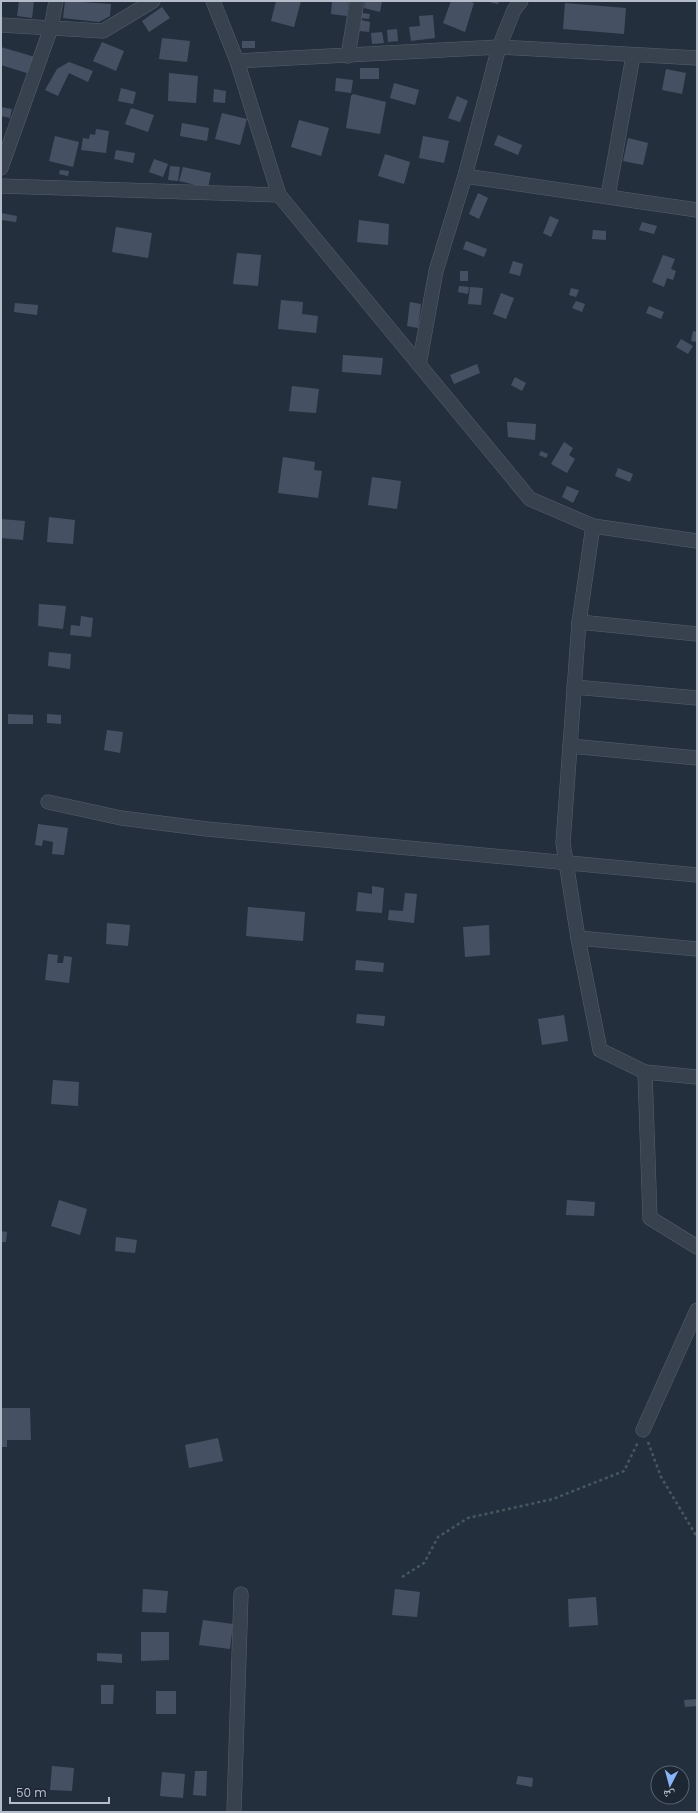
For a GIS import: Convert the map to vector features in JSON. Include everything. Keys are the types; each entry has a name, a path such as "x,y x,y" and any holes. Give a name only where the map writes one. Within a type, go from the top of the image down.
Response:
{"street":[{"path":"1,168 51,28 56,1"},
{"path":"1,25 103,31 153,1"},
{"path":"213,1 237,61 279,195 530,499 593,526 697,541"},
{"path":"348,56 357,1"},
{"path":"419,365 436,271 465,176 500,47 514,10 521,1"},
{"path":"237,61 500,47 633,56 697,58"},
{"path":"608,196 633,56"},
{"path":"465,176 697,210"},
{"path":"1,186 279,195"},
{"path":"593,526 579,622 563,843 578,938 600,1050 645,1072 697,1077"},
{"path":"579,622 697,634"},
{"path":"574,687 697,698"},
{"path":"570,746 697,758"},
{"path":"48,802 121,818 207,829 566,864 697,874"},
{"path":"578,938 697,949"},
{"path":"645,1072 650,1218 697,1247"},
{"path":"643,1430 697,1310"},
{"path":"234,1812 241,1594"}],"path":[{"path":"643,1430 661,1477 697,1537"},
{"path":"402,1577 424,1563 438,1537 468,1518 553,1498 624,1471 643,1430"}],"building":[{"path":"19,1 34,1 32,18 17,16"},
{"path":"65,1 111,4 110,16 99,22 63,18"},
{"path":"276,1 301,1 294,27 271,21"},
{"path":"332,1 349,1 347,16 331,14"},
{"path":"365,1 382,1 380,12 364,8"},
{"path":"451,1 467,1 474,3 465,32 443,23"},
{"path":"485,1 499,1 498,4"},
{"path":"565,3 626,8 624,34 563,29"},
{"path":"162,7 170,18 149,32 142,21"},
{"path":"361,13 370,14 369,19 361,18"},
{"path":"433,15 435,38 411,41 409,27 420,26 419,16"},
{"path":"361,20 370,22 369,32 360,31"},
{"path":"397,29 398,41 388,42 387,30"},
{"path":"382,32 384,43 372,44 371,33"},
{"path":"162,38 190,41 187,62 159,59"},
{"path":"242,41 255,41 255,48 242,48"},
{"path":"102,42 124,51 116,71 93,61"},
{"path":"1,47 35,57 30,74 1,65"},
{"path":"69,62 93,71 88,82 69,73 58,96 45,90 57,69"},
{"path":"360,68 379,68 379,79 360,79"},
{"path":"666,69 686,73 682,94 662,90"},
{"path":"169,73 198,76 196,103 168,101"},
{"path":"336,78 353,80 351,93 335,91"},
{"path":"394,83 419,90 415,105 390,98"},
{"path":"121,88 136,92 133,104 118,101"},
{"path":"214,89 226,91 225,103 213,102"},
{"path":"353,94 386,102 380,134 346,128 351,96"},
{"path":"457,96 468,101 460,122 448,118"},
{"path":"1,107 12,109 10,118 1,116"},
{"path":"131,108 154,115 148,132 125,124"},
{"path":"222,113 247,119 240,145 215,139"},
{"path":"299,120 329,128 321,156 291,147"},
{"path":"182,123 209,128 207,141 180,136"},
{"path":"96,129 109,131 106,153 81,150 83,138 89,139 90,134 95,135"},
{"path":"498,135 522,145 518,155 494,145"},
{"path":"55,136 79,142 73,167 49,161"},
{"path":"423,136 449,141 444,163 419,158"},
{"path":"628,138 648,143 643,165 623,161"},
{"path":"116,150 135,153 133,163 114,159"},
{"path":"385,154 410,162 404,184 378,176"},
{"path":"154,159 168,164 163,177 149,172"},
{"path":"170,166 180,167 178,181 168,180"},
{"path":"183,167 211,173 208,188 179,181"},
{"path":"60,170 69,171 68,176 59,174"},
{"path":"478,193 488,198 479,219 469,214"},
{"path":"1,213 17,216 16,222 1,220"},
{"path":"550,216 559,220 551,237 543,233"},
{"path":"359,220 389,224 388,245 357,242"},
{"path":"642,222 657,226 654,234 639,230"},
{"path":"116,227 152,233 148,258 112,252"},
{"path":"593,230 606,231 606,240 592,239"},
{"path":"466,241 487,249 484,257 463,249"},
{"path":"237,253 261,255 258,286 233,284"},
{"path":"663,255 675,259 671,269 676,271 673,280 667,278 664,287 652,282"},
{"path":"513,261 523,264 520,276 509,273"},
{"path":"460,271 468,271 468,281 460,281"},
{"path":"459,286 469,287 468,294 458,292"},
{"path":"470,287 483,288 481,305 468,304"},
{"path":"571,288 579,290 576,297 569,295"},
{"path":"501,293 514,298 506,319 493,314"},
{"path":"281,300 303,302 302,314 318,316 316,333 278,329"},
{"path":"576,301 585,304 582,312 572,308"},
{"path":"410,302 421,304 418,328 407,326"},
{"path":"15,303 38,305 37,315 14,312"},
{"path":"649,306 664,312 661,319 646,313"},
{"path":"693,331 697,332 697,342 691,341"},
{"path":"681,339 693,346 688,354 676,347"},
{"path":"343,355 383,358 381,375 342,372"},
{"path":"477,364 480,373 454,384 450,375"},
{"path":"515,377 526,383 522,391 511,385"},
{"path":"292,386 319,389 316,413 289,411"},
{"path":"507,422 536,424 535,440 508,437"},
{"path":"564,442 573,448 569,455 575,459 567,473 551,464"},
{"path":"541,451 548,454 546,458 539,455"},
{"path":"283,457 315,462 314,470 322,471 318,498 278,493"},
{"path":"618,468 633,474 630,482 615,476"},
{"path":"372,477 401,481 397,509 368,505"},
{"path":"567,486 579,491 573,503 562,497"},
{"path":"49,517 75,520 73,544 47,542"},
{"path":"1,519 25,521 23,540 1,538"},
{"path":"39,604 66,606 63,629 38,626"},
{"path":"81,616 93,618 91,637 70,635 71,625 80,626"},
{"path":"49,652 71,654 70,669 48,666"},
{"path":"8,714 33,715 33,724 8,724"},
{"path":"47,714 61,715 61,724 47,723"},
{"path":"107,730 123,732 120,753 104,750"},
{"path":"38,824 68,828 64,855 52,854 53,842 43,840 42,846 35,845"},
{"path":"372,886 384,888 382,913 356,911 358,892 372,894"},
{"path":"405,893 417,894 414,923 388,920 389,910 403,911"},
{"path":"248,907 305,912 303,941 246,936"},
{"path":"107,923 130,925 128,946 106,944"},
{"path":"489,925 490,955 465,957 463,927"},
{"path":"48,954 58,955 57,963 63,963 64,956 72,957 69,983 45,980"},
{"path":"356,960 384,963 383,972 355,970"},
{"path":"357,1014 385,1016 384,1026 356,1023"},
{"path":"564,1015 568,1041 542,1045 538,1019"},
{"path":"53,1080 79,1082 78,1106 51,1104"},
{"path":"59,1200 87,1209 80,1235 51,1226"},
{"path":"567,1200 595,1202 594,1216 566,1215"},
{"path":"1,1231 7,1232 6,1242 1,1242"},
{"path":"116,1237 137,1240 135,1253 115,1251"},
{"path":"1,1408 30,1408 31,1440 7,1440 7,1447 1,1447"},
{"path":"218,1438 223,1461 189,1468 185,1445"},
{"path":"143,1589 168,1591 166,1613 142,1612"},
{"path":"395,1589 420,1592 417,1617 392,1615"},
{"path":"596,1597 598,1625 569,1627 568,1599"},
{"path":"203,1620 233,1624 230,1649 199,1645"},
{"path":"141,1632 169,1632 169,1660 141,1661"},
{"path":"97,1653 122,1654 122,1663 97,1661"},
{"path":"101,1685 114,1685 113,1704 101,1704"},
{"path":"156,1691 176,1691 176,1714 156,1714"},
{"path":"697,1699 697,1706 685,1707 684,1700"},
{"path":"52,1766 74,1768 72,1791 50,1790"},
{"path":"195,1771 207,1771 206,1796 193,1795"},
{"path":"162,1772 185,1774 183,1798 160,1796"},
{"path":"518,1776 533,1778 532,1787 516,1784"}]}
